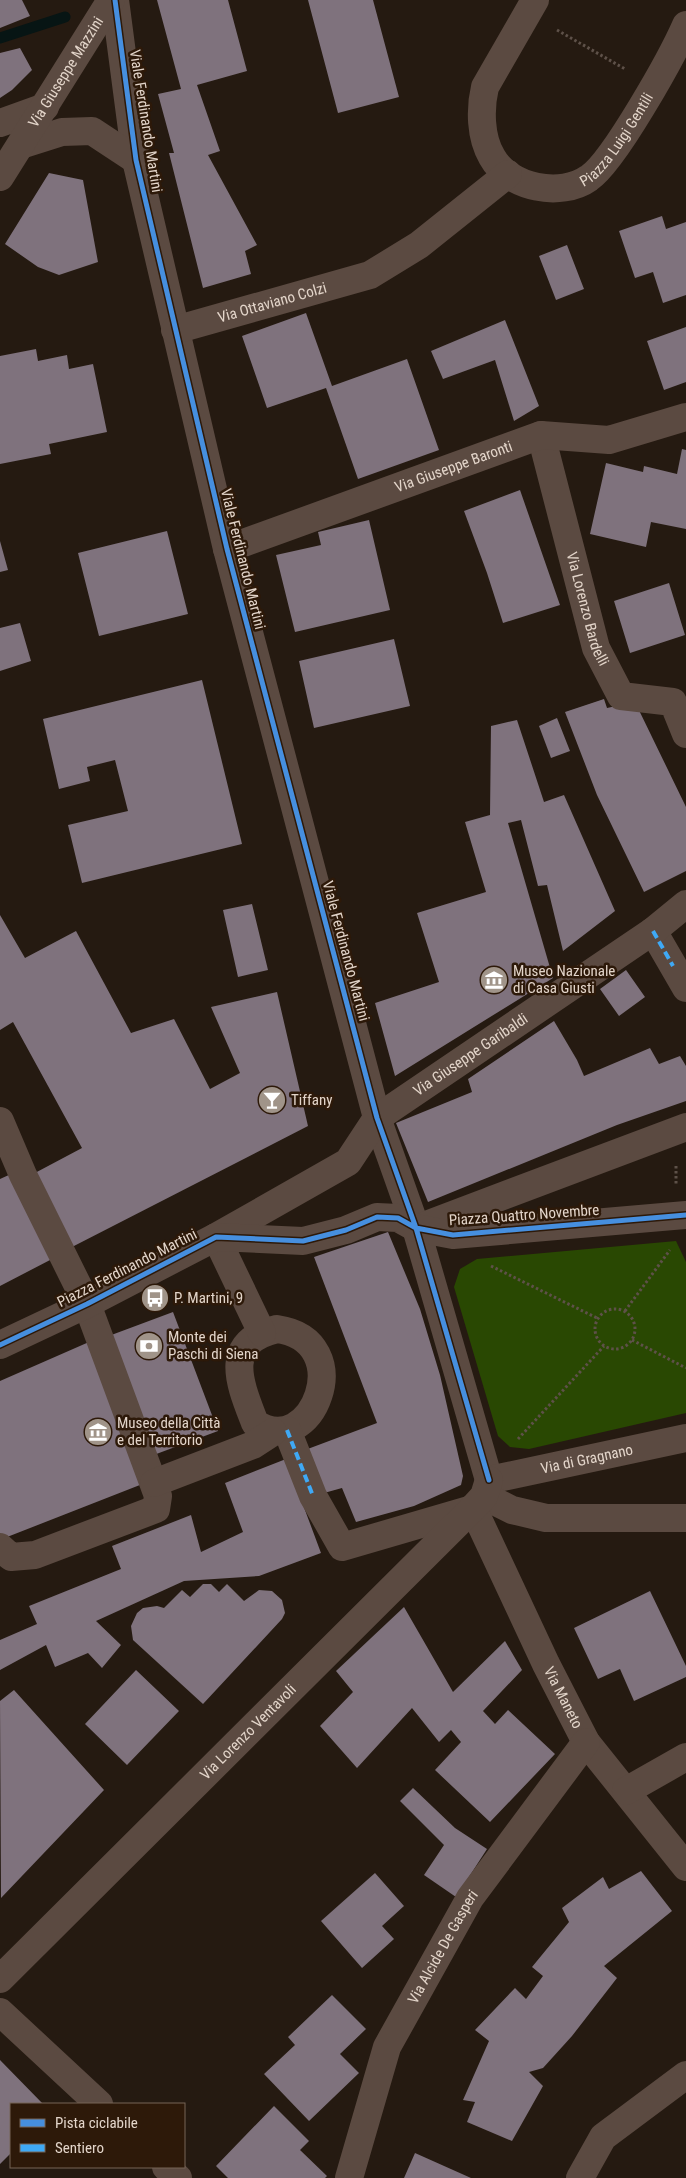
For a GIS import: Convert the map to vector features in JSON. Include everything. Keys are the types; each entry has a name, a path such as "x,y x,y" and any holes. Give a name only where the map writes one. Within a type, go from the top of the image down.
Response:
{"street":[{"name":"Via Giuseppe Mazzini","path":"0,177 111,0"},
{"name":"Viale Ferdinando Martini","path":"115,0 136,160 175,330 227,549 377,1118"},
{"name":"Piazza Luigi Gentili","path":"531,6 485,87 481,104 484,135 492,158 508,174 530,186 549,189 571,187 589,178 608,158 653,85 686,25"},
{"path":"0,123 45,107"},
{"name":"Via Giuseppe Mazzini","path":"21,146 62,132 92,131 136,160"},
{"name":"Via Ottaviano Colzi","path":"175,330 370,275 419,245 508,174"},
{"name":"Via Giuseppe Baronti","path":"227,549 542,435 609,440 686,417"},
{"name":"Via Lorenzo Bardelli","path":"542,435 596,648 621,696 674,702 686,734"},
{"name":"Via Giuseppe Garibaldi","path":"377,1118 653,931 686,904"},
{"path":"653,931 680,977"},
{"path":"377,1118 416,1228 482,1495 512,1510 546,1518 686,1518"},
{"name":"Piazza Ferdinando Martini","path":"0,1345 87,1304 216,1237 348,1162 377,1118"},
{"path":"0,1120 23,1175 87,1304 158,1496 156,1509 35,1555 11,1557 0,1547"},
{"path":"416,1228 686,1127"},
{"name":"Piazza Quattro Novembre","path":"416,1228 453,1235 686,1215"},
{"name":"Piazza Ferdinando Martini","path":"216,1237 303,1240 346,1230 377,1217 398,1218 416,1228"},
{"path":"216,1237 262,1333"},
{"path":"154,1482 253,1445 280,1431 308,1415 322,1391 323,1378 320,1363 314,1350 304,1339 292,1331 277,1329 252,1338 243,1348 239,1362 240,1379 255,1423 280,1431"},
{"name":"Via di Gragnano","path":"280,1431 313,1496 342,1547 482,1495 686,1438"},
{"name":"Via Maneto","path":"482,1495 546,1664 586,1742 686,1866"},
{"name":"Via Lorenzo Ventavoli","path":"0,1979 482,1495"},
{"name":"Via Alcide De Gasperi","path":"349,2178 387,2047 470,1898 586,1742"},
{"path":"626,1791 686,1757"},
{"path":"0,2012 98,2103"},
{"path":"580,2178 602,2137 686,2075"},
{"path":"167,2168 178,2178"}],"path":[{"path":"531,6 653,85"},
{"path":"625,1311 670,1249"},
{"path":"486,1263 597,1318"},
{"path":"619,1309 625,1311 630,1315 635,1327 632,1340 623,1348 610,1349 599,1342 594,1331 597,1318 607,1310 619,1309"},
{"path":"632,1340 686,1368"},
{"path":"517,1440 604,1346"}],"green space":[{"path":"676,1241 686,1262 686,1413 529,1449 510,1447 498,1436 454,1287 460,1269 477,1259"}],"building":[{"path":"0,0 22,0 30,16 0,28"},
{"path":"157,0 228,0 247,71 197,85 220,151 208,155 257,245 245,251 251,274 203,288 169,153 174,153 158,94 181,89"},
{"path":"308,0 373,0 399,97 338,113"},
{"path":"20,48 32,70 12,90 0,98 0,53"},
{"path":"49,173 83,180 98,262 59,275 38,267 5,244"},
{"path":"662,216 666,229 686,222 686,295 663,303 653,272 635,278 619,231"},
{"path":"567,245 584,289 556,300 539,256"},
{"path":"306,313 332,386 407,359 439,450 358,479 326,388 267,408 242,336"},
{"path":"505,320 539,406 514,421 495,360 443,379 431,351"},
{"path":"686,327 686,382 664,390 647,341"},
{"path":"36,349 38,361 67,355 69,369 93,364 107,432 49,444 51,454 0,464 0,356"},
{"path":"682,449 686,450 686,529 651,522 646,547 590,534 606,463 643,472 644,466 677,474"},
{"path":"520,490 560,605 503,623 464,511"},
{"path":"369,520 390,610 295,632 276,555 321,545 318,532"},
{"path":"167,531 188,614 99,636 78,553"},
{"path":"0,541 8,570 0,572"},
{"path":"669,583 685,635 630,653 614,601"},
{"path":"20,623 31,661 0,671 0,628"},
{"path":"394,639 410,706 314,728 299,661"},
{"path":"202,680 242,844 82,883 68,825 128,811 115,760 87,767 90,781 59,789 43,719"},
{"path":"604,699 607,708 635,702 686,807 686,871 644,892 597,795 565,712"},
{"path":"557,718 570,751 551,758 539,726"},
{"path":"517,720 544,802 564,795 615,911 563,951 547,885 538,886 521,820 508,823 553,978 395,1076 375,1003 439,982 417,913 486,892 465,822 490,815 491,726"},
{"path":"252,904 268,970 238,977 223,910"},
{"path":"0,915 25,958 76,931 131,1033 174,1019 210,1089 240,1073 211,1007 277,992 308,1126 72,1247 33,1174 82,1148 13,1022 0,1030"},
{"path":"626,970 645,997 619,1016 600,989"},
{"path":"554,1021 577,1060 584,1076 650,1048 659,1064 680,1056 686,1066 686,1101 617,1125 428,1202 396,1123 472,1092 468,1079"},
{"path":"11,1174 52,1259 0,1286 0,1179"},
{"path":"388,1232 420,1309 440,1375 463,1476 461,1485 414,1506 356,1522 342,1488 324,1493 305,1450 377,1423 314,1257"},
{"path":"173,1312 218,1431 151,1456 106,1337"},
{"path":"89,1342 145,1483 2,1539 0,1533 0,1381"},
{"path":"286,1459 321,1553 259,1576 184,1581 96,1621 121,1645 102,1668 88,1653 55,1667 46,1645 0,1670 0,1640 37,1624 29,1606 121,1569 112,1546 191,1515 201,1552 243,1532 225,1483"},
{"path":"203,1584 211,1584 219,1592 227,1584 244,1601 259,1590 272,1591 282,1600 285,1613 282,1619 203,1704 133,1640 131,1626 137,1613 143,1608 157,1606 164,1608 182,1590 190,1597"},
{"path":"650,1591 686,1666 686,1677 634,1701 620,1669 598,1679 574,1628"},
{"path":"404,1607 453,1692 505,1641 522,1670 483,1711 495,1724 508,1710 555,1754 490,1822 435,1770 461,1742 451,1730 439,1742 412,1708 357,1768 320,1726 353,1692 336,1671"},
{"path":"136,1670 179,1711 127,1765 85,1724"},
{"path":"14,1690 104,1790 1,1898 0,1701"},
{"path":"413,1788 455,1828 487,1849 456,1897 424,1875 444,1845 400,1801"},
{"path":"641,1871 672,1911 604,1966 617,1978 572,2036 543,2068 529,2072 543,2086 512,2141 467,2122 475,2102 463,2100 489,2041 475,2030 515,1988 526,1999 543,1976 532,1967 569,1922 562,1908 603,1877 609,1889"},
{"path":"375,1873 404,1906 382,1926 394,1939 362,1968 321,1921"},
{"path":"332,1995 366,2029 340,2054 359,2073 309,2121 264,2074 295,2045 288,2037"},
{"path":"0,2060 42,2103 10,2103 10,2154 0,2164"},
{"path":"274,2106 309,2141 300,2150 327,2176 325,2178 228,2178 216,2166"},
{"path":"415,2153 471,2178 404,2178"}],"waterway":[{"path":"0,38 65,17"}],"marked path":[{"path":"653,931 673,966"},
{"path":"287,1430 313,1496"}],"cycle path":[{"path":"115,0 136,160 227,549 377,1118 416,1228 489,1480"},
{"path":"0,1345 87,1304 216,1237 303,1241 346,1230 377,1217 398,1218 416,1228 453,1235 686,1215"}],"place":[{"name":"Museo Nazionale di Casa Giusti","path":"494,980"},
{"name":"Tiffany","path":"272,1100"},
{"name":"P. Martini, 9","path":"155,1298"},
{"name":"Monte dei Paschi di Siena","path":"149,1346"},
{"name":"Museo della Città e del Territorio","path":"98,1432"}]}
